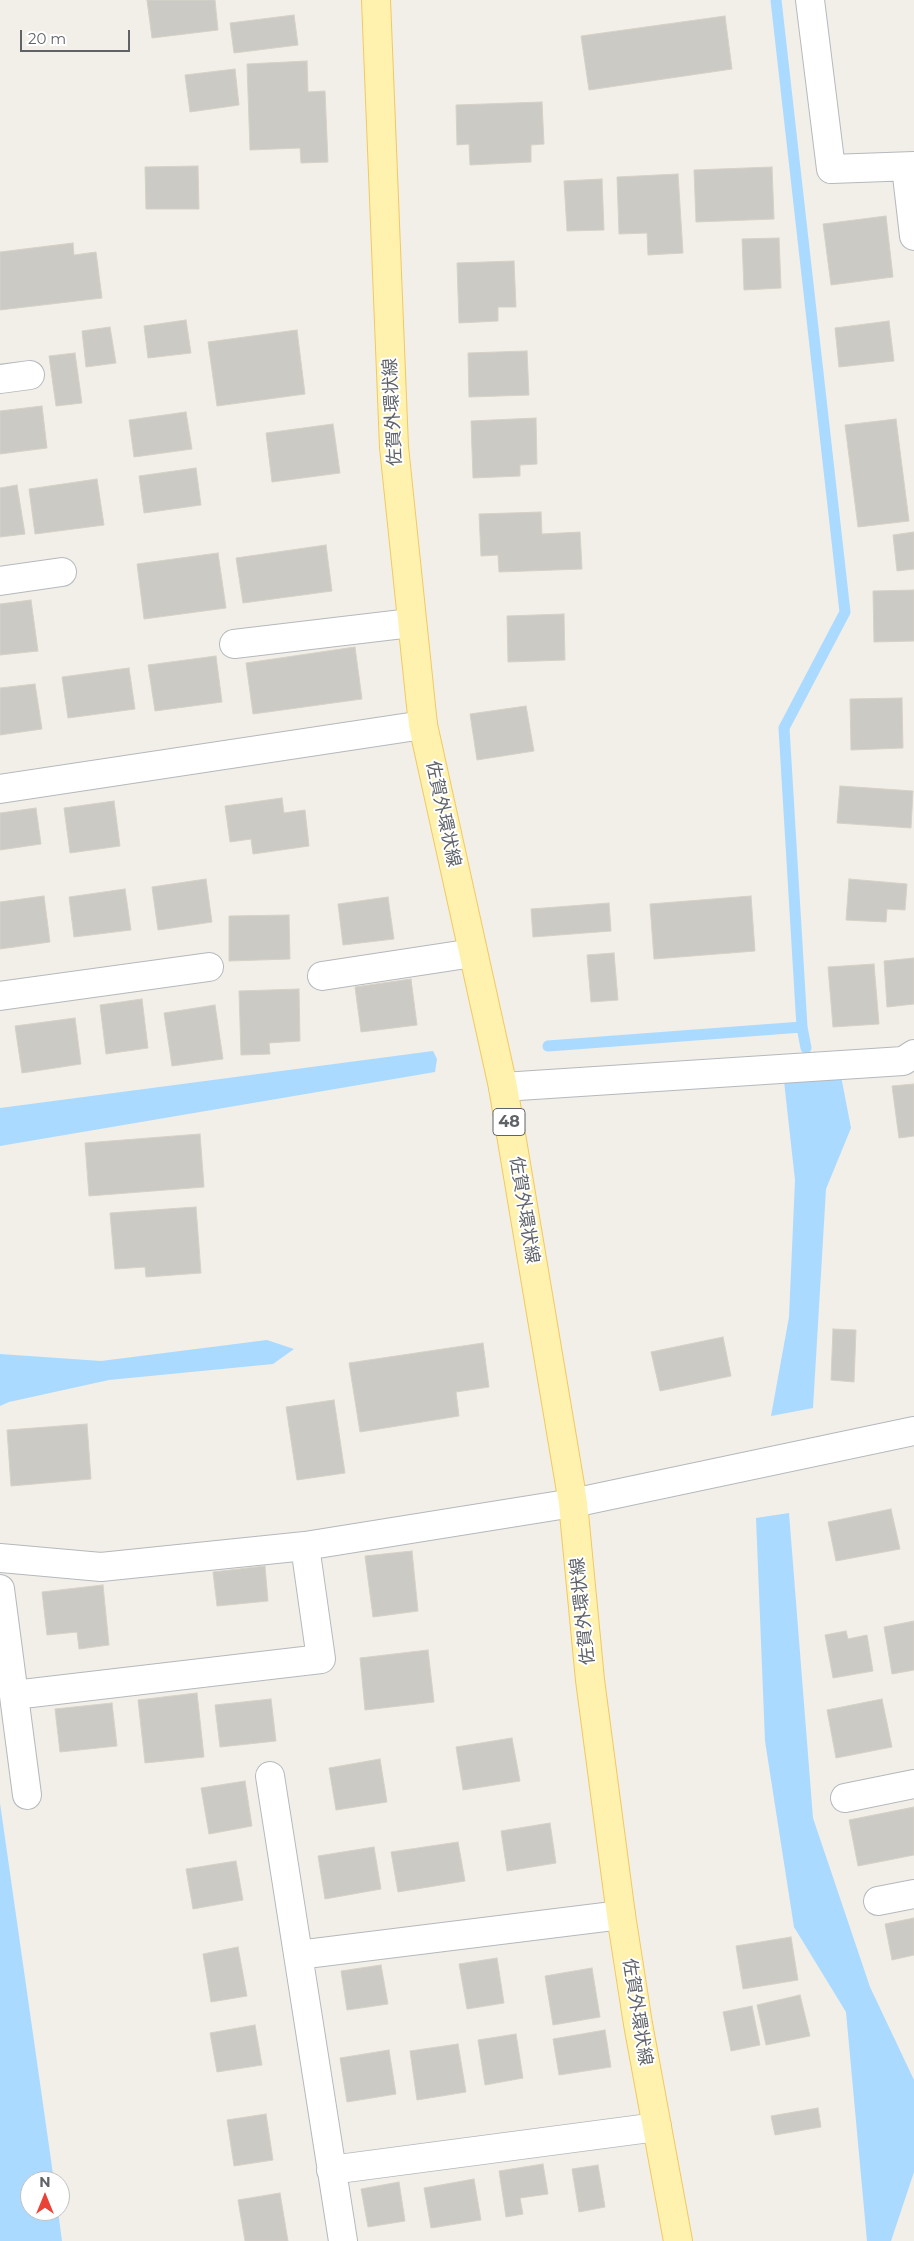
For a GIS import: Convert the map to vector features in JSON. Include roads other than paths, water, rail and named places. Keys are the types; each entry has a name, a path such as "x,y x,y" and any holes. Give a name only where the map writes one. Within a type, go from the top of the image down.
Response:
{"main road":[{"name":"佐賀外環状線","path":"376,0 394,447 423,725 503,1087 573,1503 590,1680 621,1915 678,2241"}],"street":[{"path":"810,0 831,169 910,166 914,236"},
{"path":"0,378 30,375"},
{"path":"0,581 62,572"},
{"path":"234,644 411,623"},
{"path":"0,789 423,725"},
{"path":"322,976 473,953"},
{"path":"0,996 209,968"},
{"path":"503,1087 903,1061 914,1054"},
{"path":"0,1558 101,1567 305,1546 573,1503 914,1431"},
{"path":"14,1696 321,1659 305,1546"},
{"path":"0,1589 27,1795"},
{"path":"270,1776 343,2241"},
{"path":"845,1798 914,1784"},
{"path":"878,1901 914,1894"},
{"path":"298,1955 621,1915"},
{"path":"332,2170 657,2127"}],"water":[{"path":"433,1051 437,1059 435,1072 0,1146 0,1108"},
{"path":"841,1076 851,1128 826,1189 813,1408 771,1416 789,1317 795,1180 784,1081"},
{"path":"267,1340 294,1349 273,1364 109,1380 9,1402 0,1406 0,1354 101,1361"},
{"path":"789,1513 813,1818 870,1987 914,2080 914,2172 891,2241 867,2241 846,2012 794,1927 765,1741 756,1518"},
{"path":"0,1803 53,2171 20,2171 20,2221 59,2221 62,2241 0,2241"}],"waterway":[{"path":"776,0 845,612 784,728 802,1027 806,1048"},
{"path":"548,1046 802,1027"}]}
